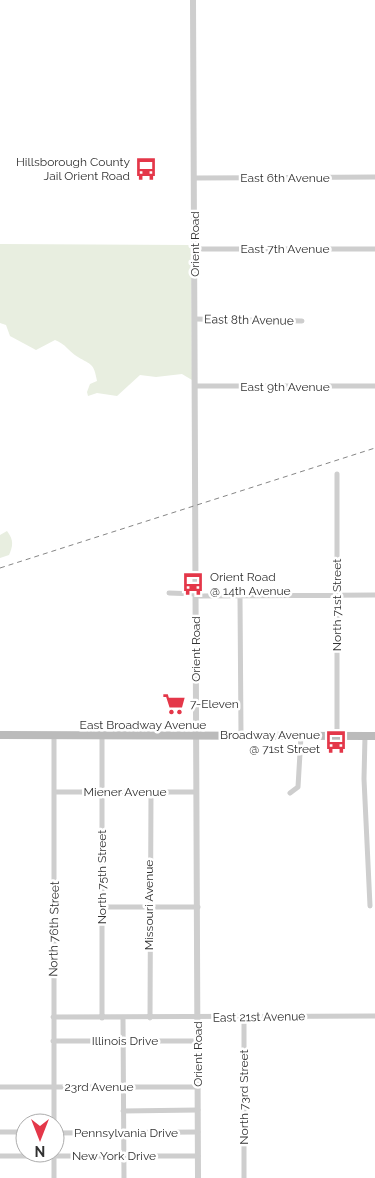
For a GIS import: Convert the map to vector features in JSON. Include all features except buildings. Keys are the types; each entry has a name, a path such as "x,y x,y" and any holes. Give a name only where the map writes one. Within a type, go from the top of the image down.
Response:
{"main road":[{"name":"East Broadway Avenue","path":"0,735 375,736"}],"street":[{"name":"Orient Road","path":"193,0 198,1178"},
{"name":"East 6th Avenue","path":"195,178 375,177"},
{"name":"East 7th Avenue","path":"195,249 375,249"},
{"name":"East 8th Avenue","path":"195,319 302,322"},
{"name":"East 9th Avenue","path":"195,386 375,386"},
{"name":"North 71st Street","path":"337,474 337,736"},
{"path":"169,593 240,597 375,595"},
{"path":"240,597 241,736"},
{"name":"North 76th Street","path":"54,735 54,1113"},
{"name":"North 75th Street","path":"102,736 102,1018"},
{"path":"290,793 298,787 300,736"},
{"path":"365,736 364,779 370,906"},
{"name":"Miener Avenue","path":"55,792 196,792"},
{"name":"Missouri Avenue","path":"150,1018 151,792"},
{"path":"102,907 198,907"},
{"name":"North 73rd Street","path":"244,1016 244,1178"},
{"name":"East 21st Avenue","path":"53,1017 375,1016"},
{"path":"123,1018 124,1178"},
{"name":"Illinois Drive","path":"53,1041 198,1041"},
{"name":"23rd Avenue","path":"0,1088 198,1087"},
{"path":"123,1110 198,1110"},
{"path":"0,1132 15,1132"},
{"name":"Pennsylvania Drive","path":"65,1133 198,1132"},
{"name":"New York Drive","path":"65,1155 198,1156"},
{"name":"New York Drive","path":"0,1156 15,1156"},
{"path":"54,1163 54,1178"}],"shaded area":[{"path":"0,244 191,245 192,380 182,374 156,377 140,375 117,396 97,393 88,396 87,392 90,384 97,381 95,371 91,365 55,340 36,350 10,336 6,325 0,323"},
{"path":"7,531 12,540 11,549 9,555 0,558 0,535"}],"railway":[{"path":"0,568 375,448"}],"place":[{"name":"Hillsborough County Jail Orient Road","path":"146,169"},
{"name":"Orient Road @ 14th Avenue","path":"193,584"},
{"name":"7-Eleven","path":"174,704"},
{"name":"Broadway Avenue @ 71st Street","path":"336,742"}]}
